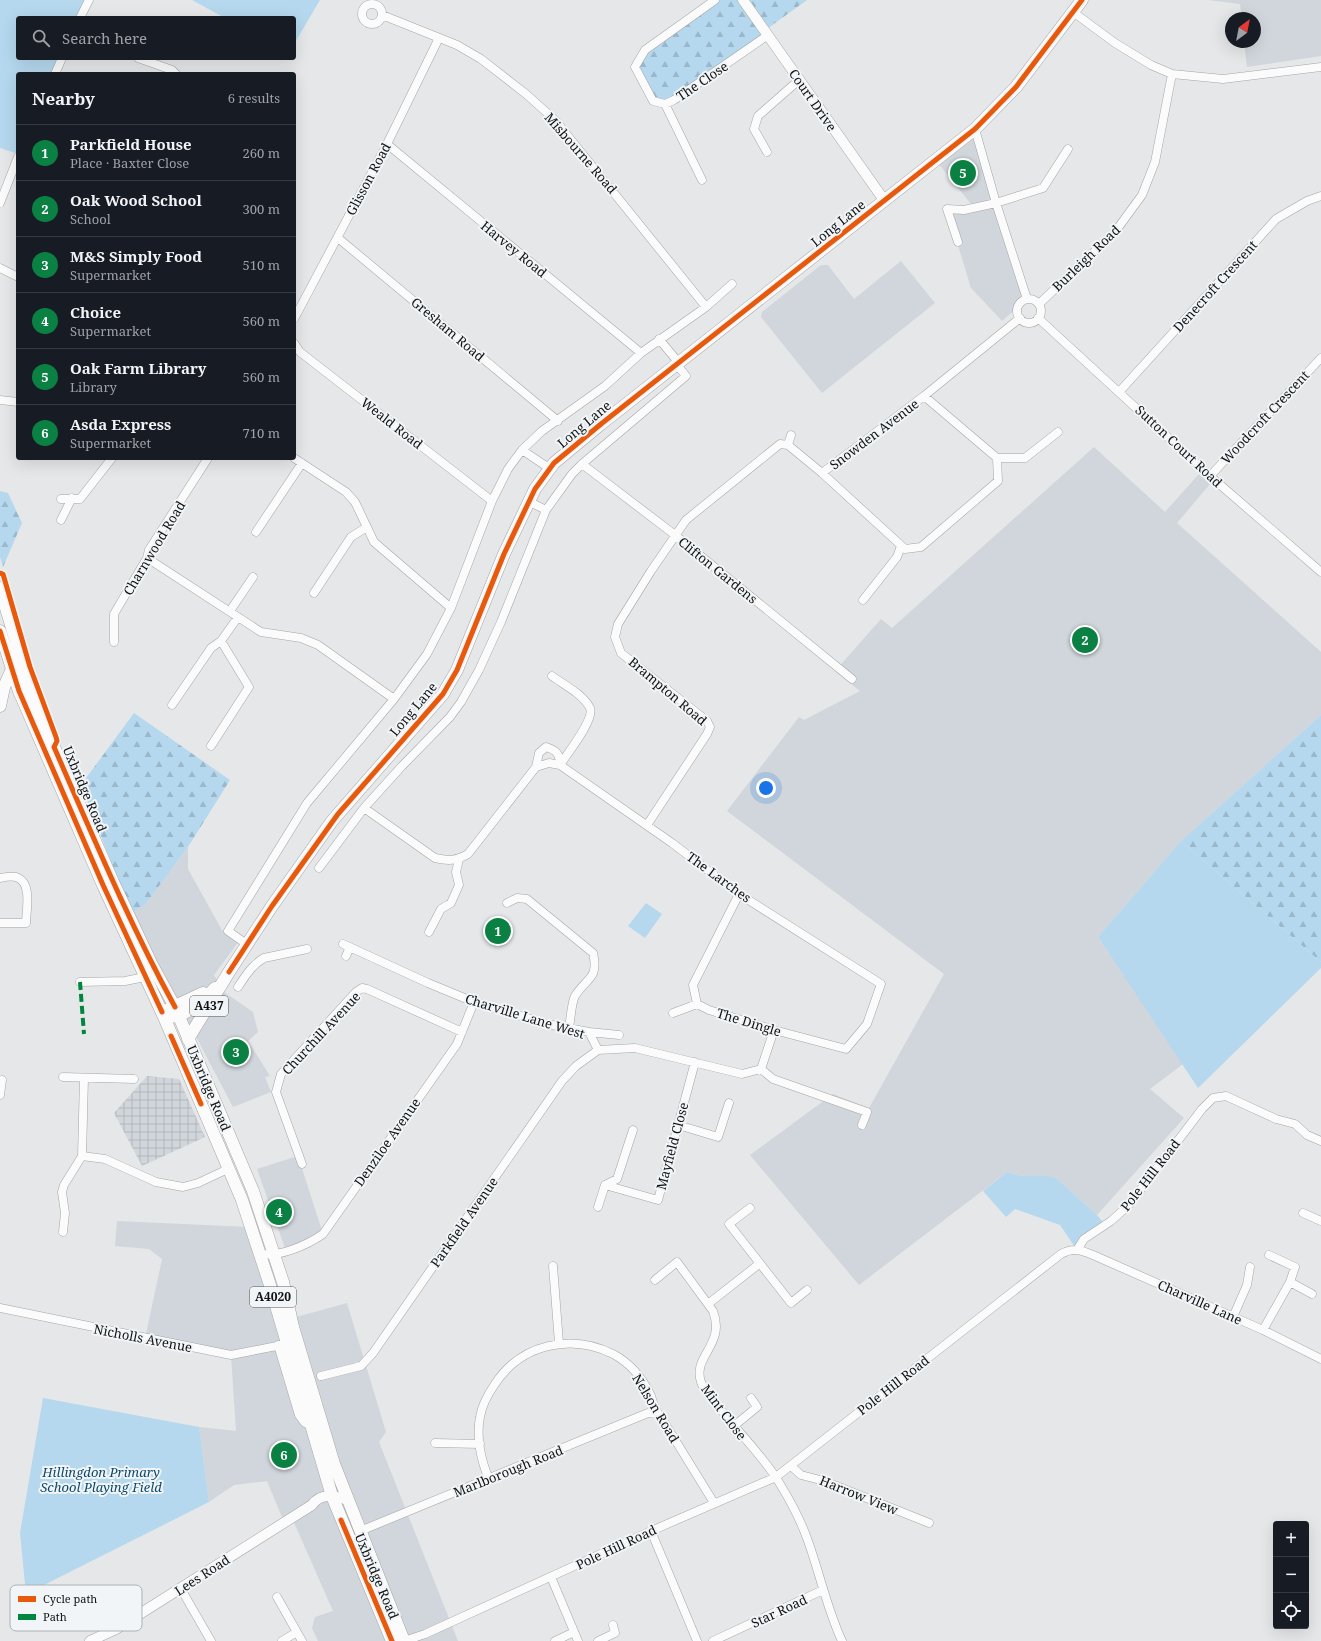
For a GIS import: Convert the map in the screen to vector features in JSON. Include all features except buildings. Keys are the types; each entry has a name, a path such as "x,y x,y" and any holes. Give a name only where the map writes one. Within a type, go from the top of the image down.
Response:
{"main road":[{"name":"Long Lane","path":"188,1039 229,971 248,945 272,906 338,814 443,694 457,670 504,554 528,501 550,468 601,424 975,129 1016,87 1082,0"},
{"name":"Uxbridge Road","path":"0,588 28,682 54,747 113,882 176,1012 253,1191 274,1254 314,1400 342,1486 404,1641"},
{"name":"Uxbridge Road","path":"0,631 19,691 163,1015 242,1200 260,1252 282,1344 311,1425 332,1496 392,1641"},
{"path":"1,704 4,687 12,669"},
{"path":"1,704 19,691 28,682"},
{"name":"Long Lane","path":"163,1015 176,1012 229,971"}],"street":[{"path":"81,16 89,0"},
{"name":"The Close","path":"715,0 645,50 635,67 653,101 665,104 674,100 768,36"},
{"name":"Court Drive","path":"743,0 884,200"},
{"path":"1073,12 1115,43 1150,65 1172,74 1223,79 1321,67"},
{"name":"Misbourne Road","path":"382,15 457,45 481,59 526,94 555,120 706,307"},
{"name":"Glisson Road","path":"296,315 387,144 439,38"},
{"path":"56,72 61,60"},
{"path":"144,60 174,72"},
{"name":"Burleigh Road","path":"1039,304 1115,232 1142,195 1155,162 1172,74"},
{"path":"767,152 754,129 758,116 799,80"},
{"path":"665,104 702,180"},
{"path":"975,129 996,203 1027,299"},
{"name":"Harvey Road","path":"387,144 641,353"},
{"path":"958,242 947,209 964,210 996,203 1043,188 1068,149"},
{"path":"0,203 16,162"},
{"name":"Denecroft Crescent","path":"1120,392 1276,219 1307,201 1321,196"},
{"name":"Gresham Road","path":"338,238 558,420"},
{"path":"0,268 16,276"},
{"name":"Long Lane","path":"248,945 228,931 307,803 394,699 427,654 451,608 492,501 508,469 522,450 542,431 606,386 641,353 706,307 732,284"},
{"path":"1027,299 1033,299 1039,304 1041,311 1038,318 1029,322 1020,318 1017,313 1021,302 1027,299"},
{"name":"Snowden Avenue","path":"788,445 822,473 924,396 1020,318"},
{"name":"Sutton Court Road","path":"1038,318 1210,476 1321,572"},
{"path":"320,868 364,808 402,766 450,717 461,702 479,670 501,622 546,510 572,474 686,376 659,339"},
{"name":"Weald Road","path":"296,346 300,352 492,501"},
{"name":"Woodcroft Crescent","path":"1210,476 1321,358"},
{"path":"924,396 997,458 1025,458 1058,432"},
{"path":"0,400 16,402"},
{"path":"675,535 686,520 780,444 788,445 792,435"},
{"path":"522,450 550,468"},
{"path":"822,473 905,549 921,547 998,481 997,458"},
{"path":"296,459 346,492 355,502 374,542 451,608"},
{"path":"61,499 80,499 110,460"},
{"name":"Charnwood Road","path":"114,642 114,614 147,558 149,550 207,460"},
{"path":"256,532 302,463"},
{"name":"Clifton Gardens","path":"582,464 675,535 852,679"},
{"path":"61,520 72,498"},
{"path":"528,501 546,510"},
{"path":"314,593 351,537 367,527"},
{"name":"Brampton Road","path":"647,825 707,734 710,727 707,721 621,653 615,638 618,624 675,535"},
{"path":"863,600 897,557 901,546"},
{"path":"147,558 261,632 301,638 318,645 394,699"},
{"path":"230,611 253,577"},
{"path":"172,705 211,648 221,642 238,617"},
{"path":"211,746 249,686 221,642"},
{"path":"536,767 549,763 560,765 590,719 591,709 584,700 552,676"},
{"name":"The Larches","path":"459,860 473,848 536,767 539,753 546,747 555,750 560,756 560,765 647,825 739,894 882,984"},
{"path":"364,808 435,858 446,861 459,860 456,872 459,885 451,903 441,909 429,932"},
{"path":"0,878 16,877 22,881 26,888 26,924 0,923"},
{"path":"672,1013 697,1004 693,985 739,894"},
{"path":"506,903 517,898 527,899 593,953 596,965 592,976 574,997 569,1027"},
{"name":"Charville Lane West","path":"346,956 346,946 474,1002 547,1024 589,1032 598,1050 635,1048 742,1074 760,1069"},
{"path":"238,987 247,973 264,958 307,948"},
{"path":"229,971 247,973"},
{"path":"80,982 125,981 145,977"},
{"name":"The Dingle","path":"697,1004 709,1010 774,1030 846,1049 867,1024 882,984"},
{"name":"Churchill Avenue","path":"302,1164 276,1092 281,1074 356,992 362,988 462,1032"},
{"name":"Denziloe Avenue","path":"274,1254 312,1242 324,1234 457,1044 474,1002"},
{"path":"774,1030 760,1069 773,1079 866,1112 862,1124"},
{"path":"589,1032 619,1035"},
{"name":"Parkfield Avenue","path":"321,1376 361,1366 373,1353 562,1081 576,1066 598,1050"},
{"name":"Mayfield Close","path":"605,1185 658,1200 695,1062"},
{"path":"63,1078 134,1079"},
{"path":"63,1232 65,1212 62,1192 64,1185 82,1156 84,1078"},
{"path":"0,1095 2,1080"},
{"name":"Pole Hill Road","path":"404,1641 425,1634 714,1503 776,1477 1061,1254 1070,1250 1077,1250 1084,1239 1111,1221 1129,1205 1202,1109 1216,1096 1233,1098 1270,1116 1295,1124 1307,1135 1321,1142"},
{"path":"678,1125 718,1137 729,1103"},
{"path":"598,1208 605,1185 617,1179 633,1130"},
{"path":"82,1156 105,1159 156,1182 183,1187 198,1183 228,1169"},
{"path":"242,1200 247,1193 253,1191"},
{"path":"750,1208 730,1224 759,1264 791,1303 807,1290"},
{"path":"1303,1213 1321,1221"},
{"name":"Charville Lane","path":"1077,1250 1263,1330 1321,1359"},
{"path":"260,1252 267,1255 274,1254"},
{"path":"1263,1330 1290,1282 1295,1267 1269,1255"},
{"name":"Mint Close","path":"655,1280 677,1262 708,1304 716,1318 717,1331 702,1362 700,1379 705,1389 776,1477 808,1539 830,1613 842,1641"},
{"path":"708,1304 759,1264"},
{"path":"553,1266 559,1343"},
{"path":"1233,1317 1247,1285 1250,1268"},
{"path":"1290,1282 1312,1294"},
{"name":"Nicholls Avenue","path":"0,1308 231,1355 282,1344"},
{"name":"Nelson Road","path":"489,1479 481,1456 479,1429 483,1407 497,1380 510,1366 534,1350 559,1343 590,1346 622,1359 642,1380 657,1414 661,1418 714,1503"},
{"path":"734,1426 757,1407 751,1398"},
{"name":"Marlborough Road","path":"360,1531 648,1413 657,1414"},
{"path":"435,1443 480,1444"},
{"name":"Harrow View","path":"791,1466 801,1475 824,1481 929,1523"},
{"name":"Lees Road","path":"142,1613 312,1505 323,1496 332,1496 342,1486"},
{"path":"332,1496 348,1500"},
{"path":"652,1531 697,1641"},
{"path":"551,1577 578,1641"},
{"path":"181,1589 211,1641"},
{"name":"Star Road","path":"713,1641 823,1590"},
{"path":"277,1597 302,1641"},
{"path":"598,1641 615,1633 613,1626"},
{"name":"Lees Road","path":"90,1641 112,1631"},
{"path":"282,1641 297,1632"},
{"path":"555,1641 574,1632"}],"shaded area":[{"path":"1208,0 1321,0 1321,56 1247,67 1245,48 1261,48 1261,12 1241,12 1240,4"},
{"path":"975,129 1027,299 1002,321 971,288 947,209 971,204 938,163"},
{"path":"901,261 935,303 822,393 761,317 762,312 821,265 828,265 854,299"},
{"path":"1094,447 1165,512 1199,474 1210,484 1177,523 1321,652 1321,715 1181,841 1098,937 1183,1064 1150,1089 1184,1118 1097,1215 1056,1178 1049,1176 1021,1176 1007,1172 859,1285 750,1155 833,1094 869,1108 944,974 727,811 799,717 804,720 860,691 835,671 881,619 892,628"},
{"path":"188,847 188,869 223,932 242,937 214,975 224,992 253,1012 258,1032 248,1041 270,1076 265,1077 271,1092 233,1107 131,913 145,905"},
{"path":"147,1076 179,1079 205,1137 142,1166 114,1113"},
{"path":"298,1156 323,1234 286,1251 257,1169"},
{"path":"117,1221 248,1227 275,1323 347,1303 386,1432 379,1442 458,1641 318,1641 312,1628 315,1617 333,1611 292,1518 284,1522 267,1481 234,1485 209,1502 199,1427 236,1431 231,1355 145,1339 162,1259 149,1249 115,1246"}],"green space":[{"path":"0,0 87,0 78,16 16,16 16,60 58,60 53,72 16,72 16,153 0,148"},
{"path":"192,0 320,0 296,41 296,16 221,16"},
{"path":"715,0 807,0 764,31 768,35 674,100 653,101 635,67 645,50"},
{"path":"0,491 8,493 22,523 3,567 0,557"},
{"path":"134,713 230,780 188,847 145,905 131,913 81,785"},
{"path":"1321,715 1321,962 1181,841"},
{"path":"1181,841 1321,962 1321,968 1198,1088 1098,937"},
{"path":"646,903 662,914 645,938 628,926"},
{"path":"1007,1172 1021,1176 1049,1176 1056,1178 1097,1215 1105,1225 1077,1250 1060,1225 1015,1209 1006,1217 983,1191"},
{"name":"Hillingdon Primary School Playing Field","path":"43,1398 199,1427 209,1502 44,1585 25,1585 20,1533"}],"marked path":[{"path":"80,982 84,1034"}],"cycle path":[{"path":"229,972 272,906 338,814 443,694 457,670 504,554 535,489 554,463 601,424 975,129 1016,87 1082,0"},
{"path":"0,573 3,574 30,667 56,737 57,741 54,747 127,911 175,1007"},
{"path":"0,631 19,691 103,885 162,1012"},
{"path":"171,1036 201,1104"},
{"path":"341,1520 392,1641"}],"place":[{"name":"Oak Farm Library","path":"963,173"},
{"name":"Oak Wood School","path":"1085,640"},
{"name":"Parkfield House","path":"498,931"},
{"name":"M&S Simply Food","path":"236,1052"},
{"name":"Choice","path":"279,1212"},
{"name":"Asda Express","path":"284,1455"}]}
